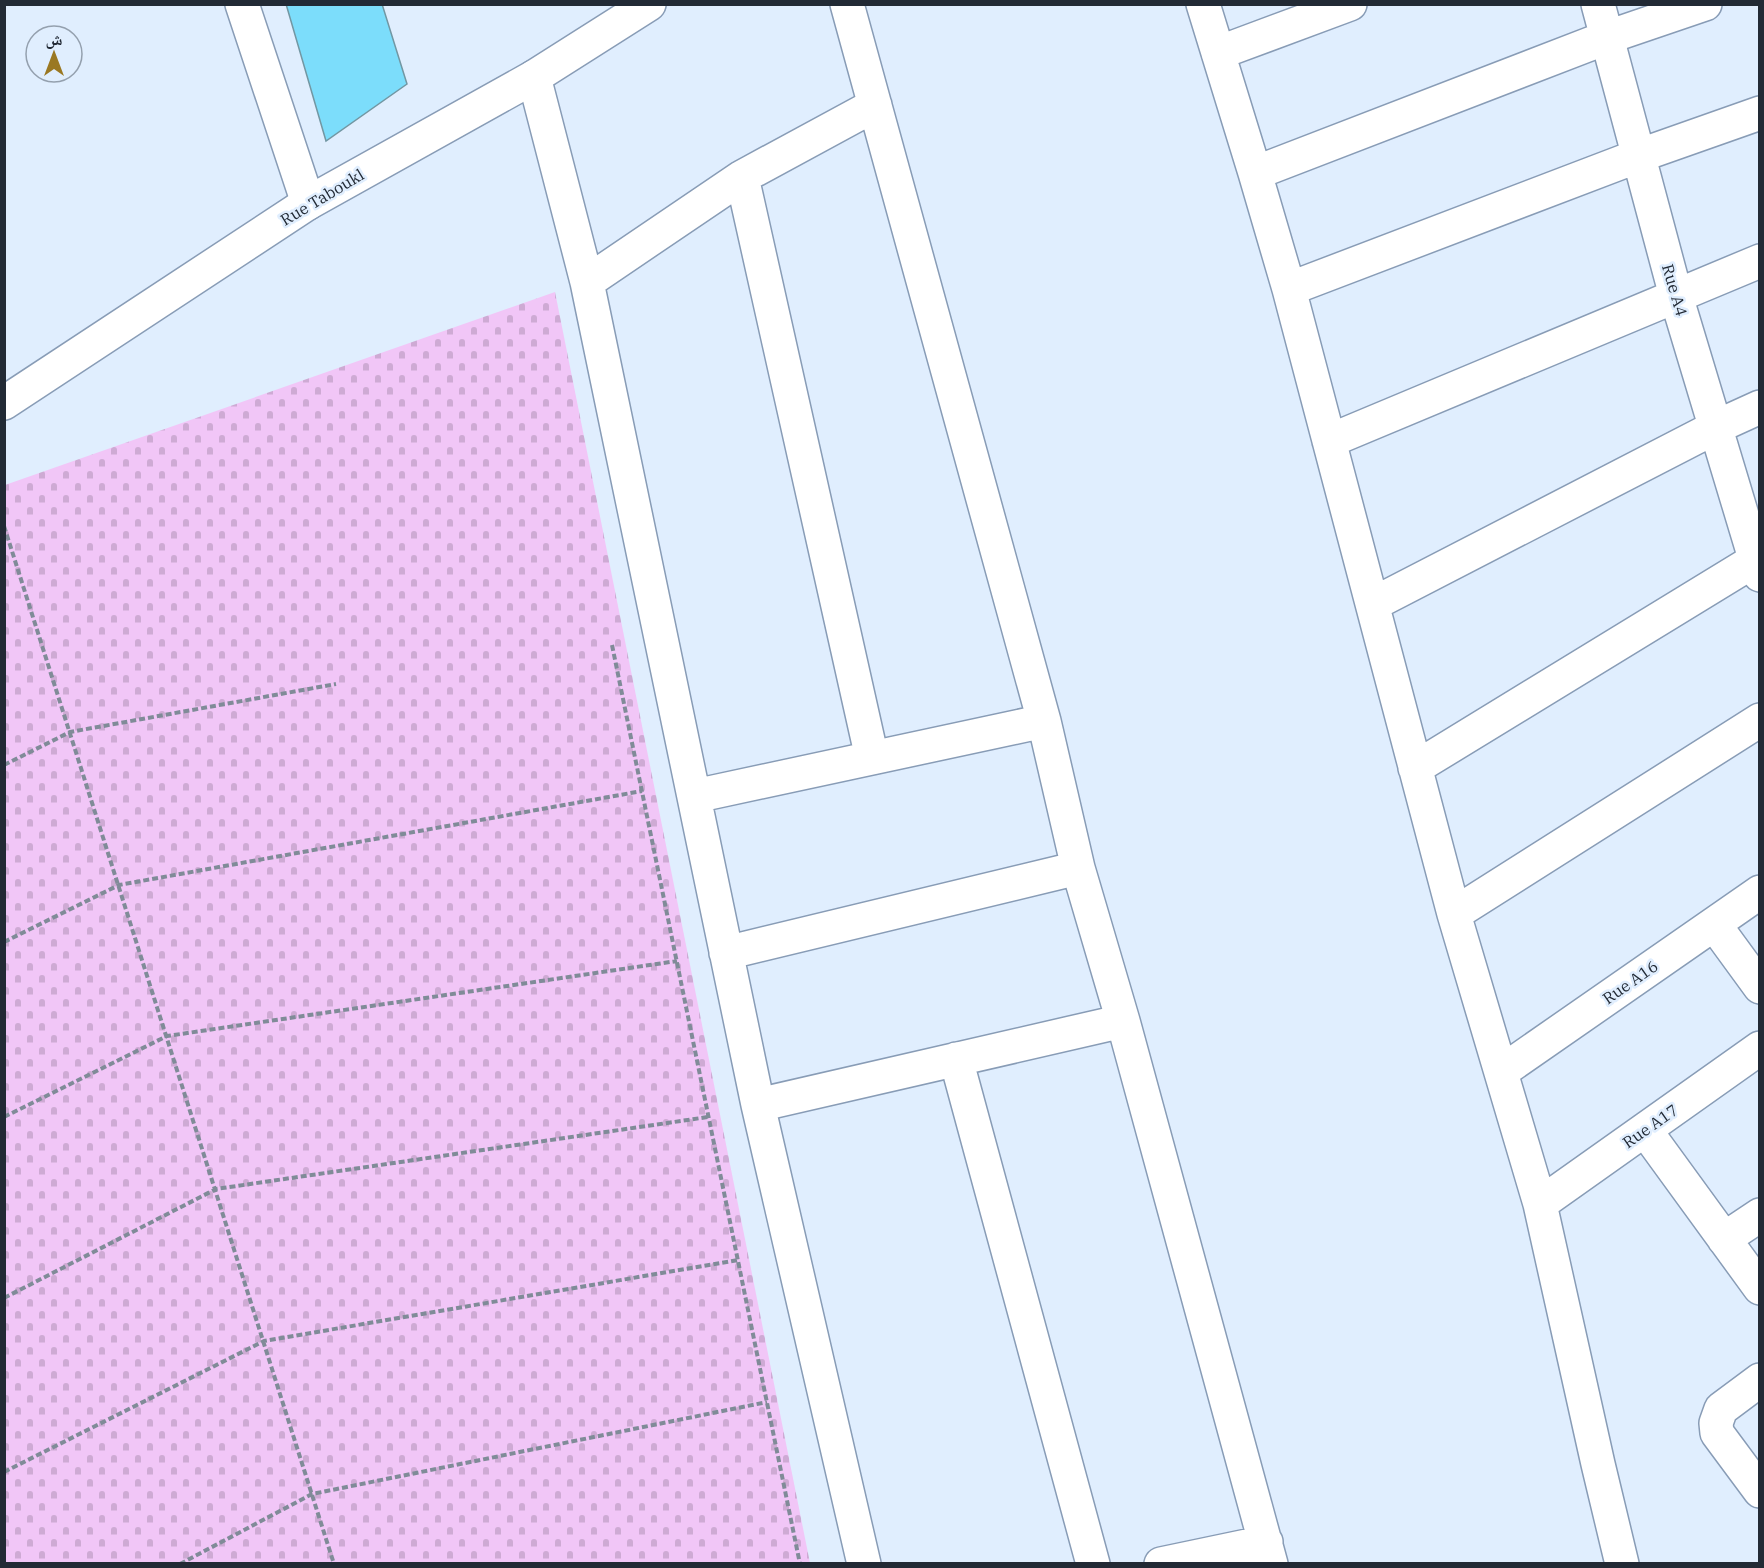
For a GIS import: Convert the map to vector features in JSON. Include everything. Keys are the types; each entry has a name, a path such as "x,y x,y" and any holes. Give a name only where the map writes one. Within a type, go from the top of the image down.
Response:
{"street":[{"path":"242,4 308,203"},
{"name":"Rue Taboukl","path":"4,403 308,203 534,77 649,4"},
{"path":"847,4 1044,721 1078,868 1123,1021 1268,1553 1161,1563"},
{"path":"1203,4 1256,173 1289,289 1454,914 1540,1204 1622,1563"},
{"path":"1218,53 1350,4"},
{"name":"Rue A4","path":"1598,4 1676,296 1758,563"},
{"path":"1256,173 1608,37 1705,4"},
{"path":"534,77 586,282 758,1105 864,1563"},
{"path":"586,282 742,177 875,105"},
{"path":"1289,289 1638,156 1760,113"},
{"path":"742,177 872,758"},
{"path":"1329,441 1760,261"},
{"path":"1372,604 1716,427 1760,407"},
{"path":"1415,768 1758,563"},
{"path":"1454,914 1760,720"},
{"path":"695,796 1044,721"},
{"path":"726,952 1078,868"},
{"name":"Rue A16","path":"1501,1072 1760,892"},
{"path":"1714,924 1760,987"},
{"path":"758,1105 1123,1021"},
{"name":"Rue A17","path":"1540,1204 1760,1048"},
{"path":"956,1059 1093,1563"},
{"path":"1645,1130 1760,1288"},
{"path":"1724,1239 1760,1215"},
{"path":"1760,1380 1721,1409 1716,1423 1717,1433 1760,1491"}],"path":[{"path":"4,526 334,1563"},
{"path":"612,645 800,1563"},
{"path":"4,765 70,732 336,684"},
{"path":"4,942 119,885 642,791"},
{"path":"4,1117 167,1036 677,961"},
{"path":"4,1298 216,1189 708,1117"},
{"path":"4,1472 264,1341 738,1260"},
{"path":"180,1563 312,1494 767,1402"}],"green space":[{"path":"555,292 810,1563 5,1563 5,485"}],"building":[{"path":"286,4 382,4 407,84 326,141"}]}
